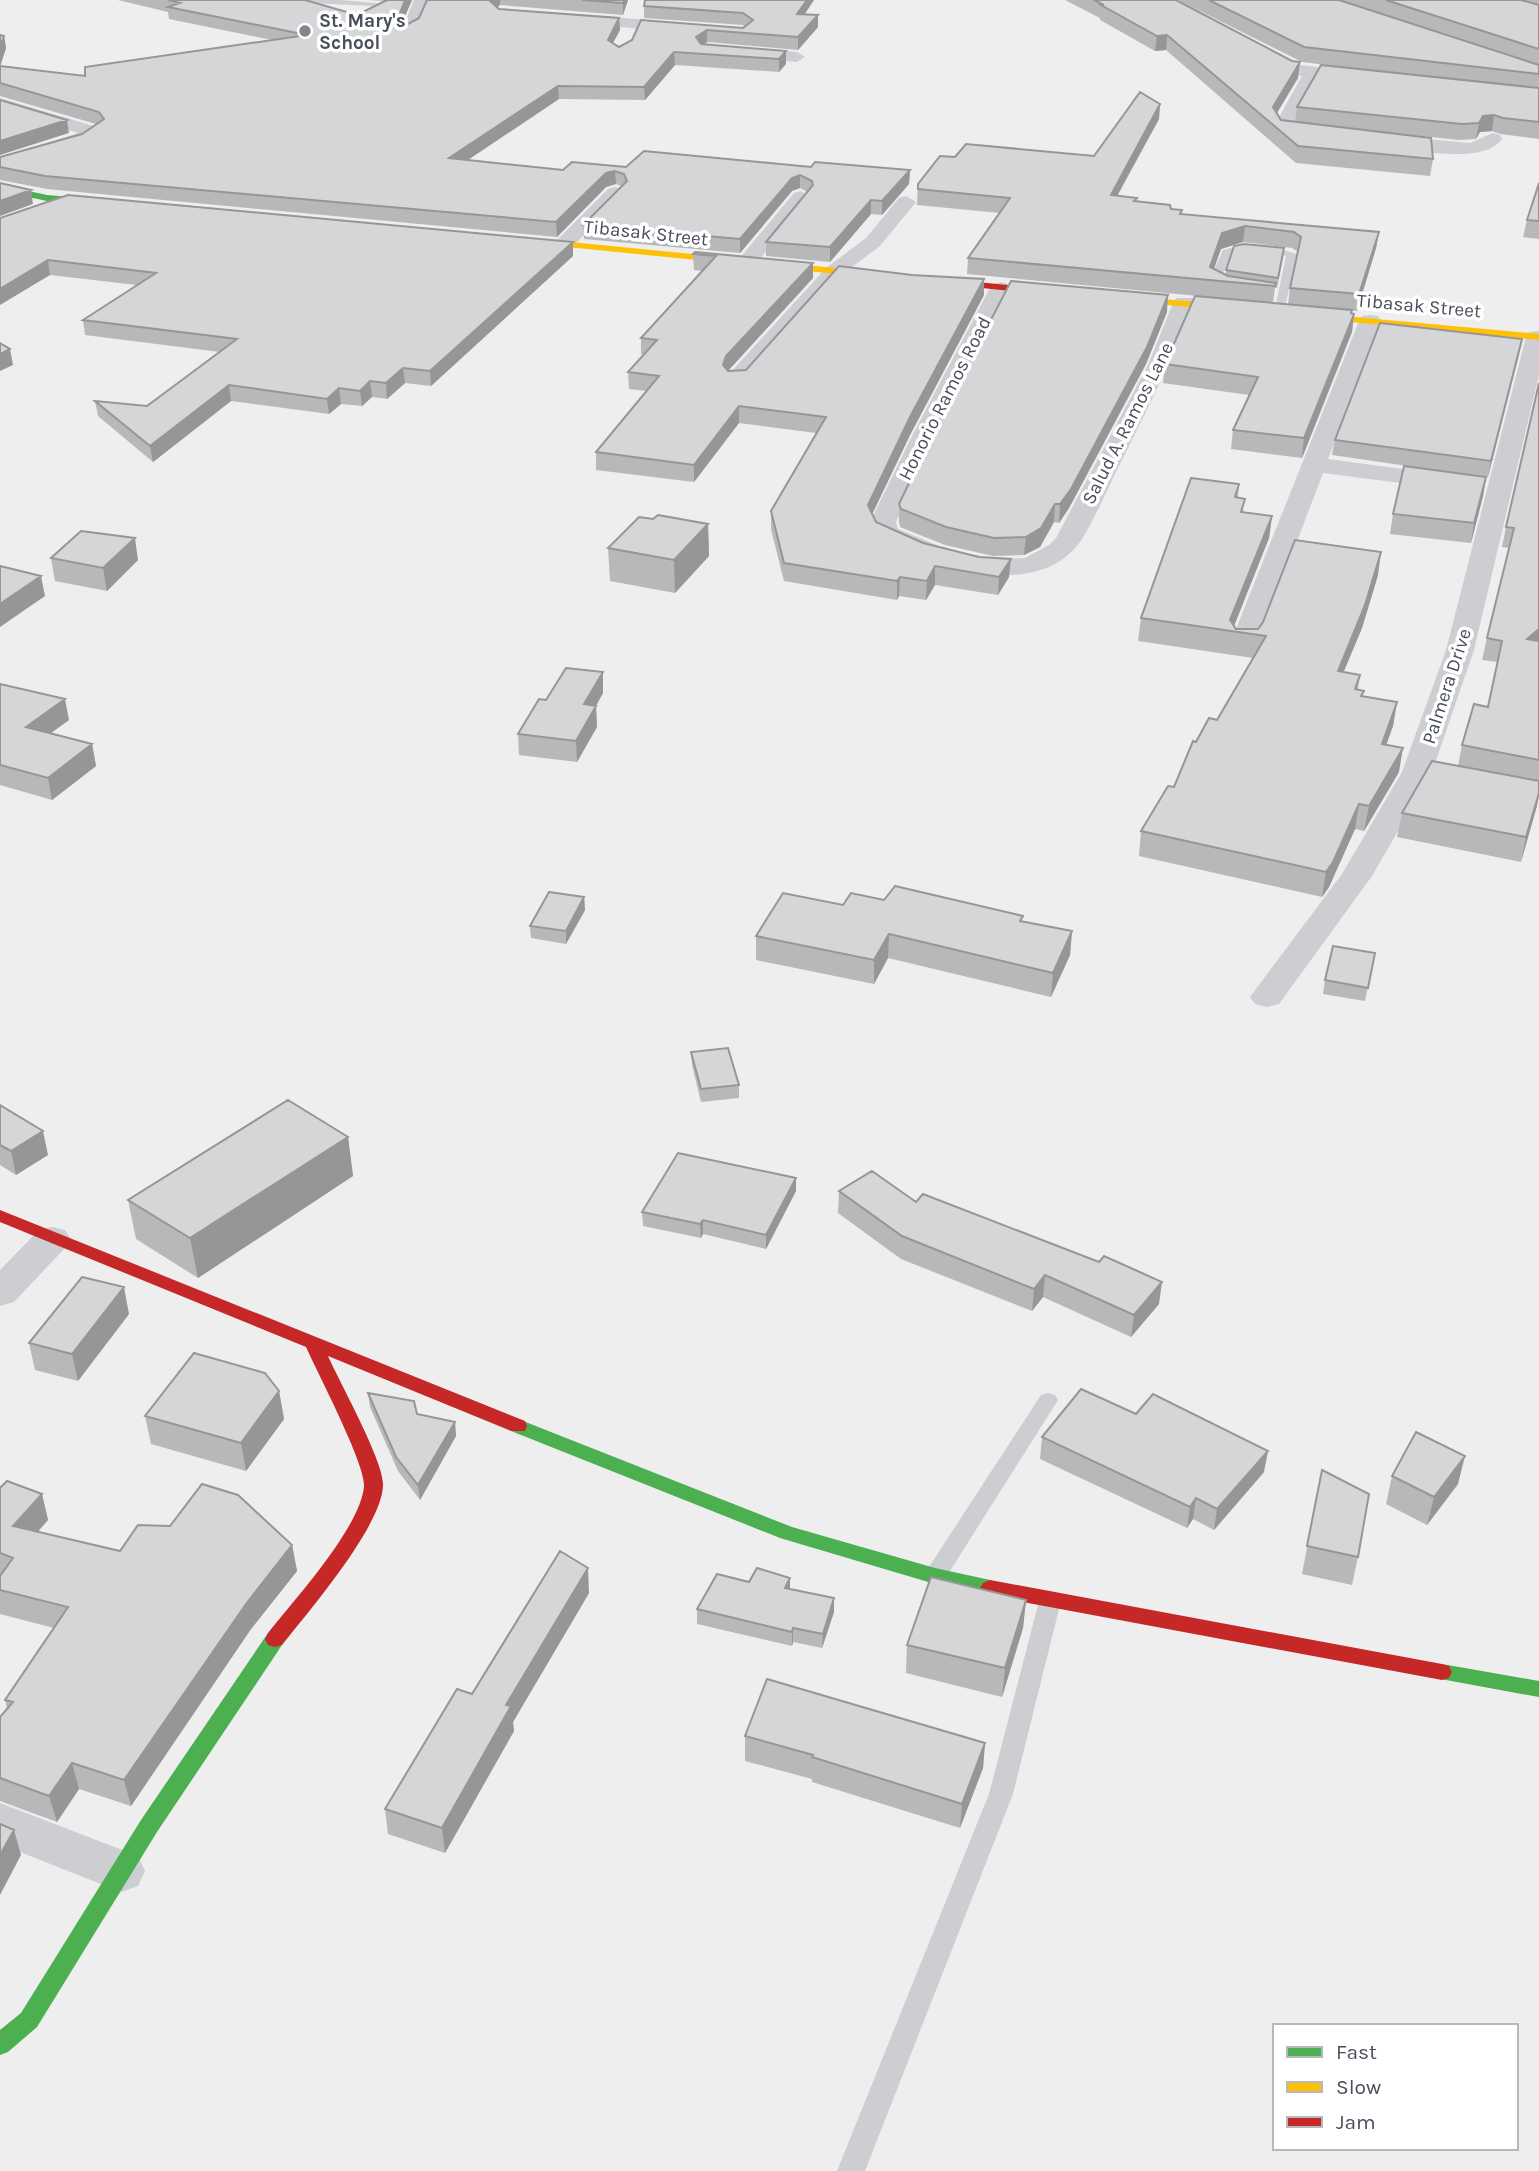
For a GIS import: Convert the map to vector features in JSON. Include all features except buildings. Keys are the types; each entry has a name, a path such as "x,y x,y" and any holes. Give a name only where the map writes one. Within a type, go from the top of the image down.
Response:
{"street":[{"path":"410,29 422,0"},
{"path":"553,17 633,17 701,29"},
{"path":"627,44 633,17"},
{"path":"1243,44 1297,70 1380,80"},
{"path":"718,51 797,57"},
{"path":"1313,72 1282,128 1292,132 1343,137"},
{"path":"0,103 94,132 76,141 0,164"},
{"path":"1369,140 1470,149 1482,147 1493,139"},
{"path":"0,188 69,200 123,204"},
{"path":"564,244 615,193"},
{"path":"746,263 802,197"},
{"path":"25,216 69,200"},
{"path":"736,380 833,272 873,242 906,202"},
{"name":"Tibasak Street","path":"509,239 1080,295"},
{"name":"Honorio Ramos Road","path":"1001,288 887,509 883,523 886,533 920,550 969,562 1013,568 1044,561 1067,542"},
{"name":"Tibasak Street","path":"1105,297 1538,337"},
{"name":"Salud A. Ramos Lane","path":"1067,542 1159,365 1184,303"},
{"path":"1244,644 1370,321"},
{"name":"Palmera Drive","path":"1266,997 1431,775 1538,337"},
{"path":"1315,465 1501,489"},
{"path":"0,1216 314,1345 787,1533 935,1576 1050,1601 1539,1689"},
{"path":"0,1293 52,1239"},
{"path":"0,2044 29,2020 121,1871 271,1644 346,1542 366,1510 374,1485 369,1464 314,1345"},
{"path":"0,1823 121,1871"}],"lane":[{"path":"280,0 314,10"},
{"path":"289,0 394,5 383,12"},
{"path":"325,13 357,3"},
{"path":"1240,289 1216,282 1227,252 1243,248 1289,253 1294,256 1281,294 1279,313"},
{"path":"1268,292 1281,294"},
{"path":"935,1576 1048,1400"},
{"path":"851,2171 1001,1794 1050,1601"}],"traffic: fast":[{"path":"0,188 47,198 108,203"},
{"path":"518,1426 787,1533 935,1576 990,1588"},
{"path":"0,2044 29,2020 149,1826 275,1639"},
{"path":"1442,1672 1539,1689"}],"traffic: slow":[{"path":"520,240 946,282"},
{"path":"1116,298 1244,309"},
{"path":"1301,315 1539,337"}],"traffic: jam":[{"path":"946,282 1059,293"},
{"path":"0,1216 518,1426"},
{"path":"275,1639 349,1542 370,1501 374,1485 369,1464 314,1345"},
{"path":"990,1588 1442,1672"}],"place":[{"name":"St. Mary's School","path":"305,31"}]}
